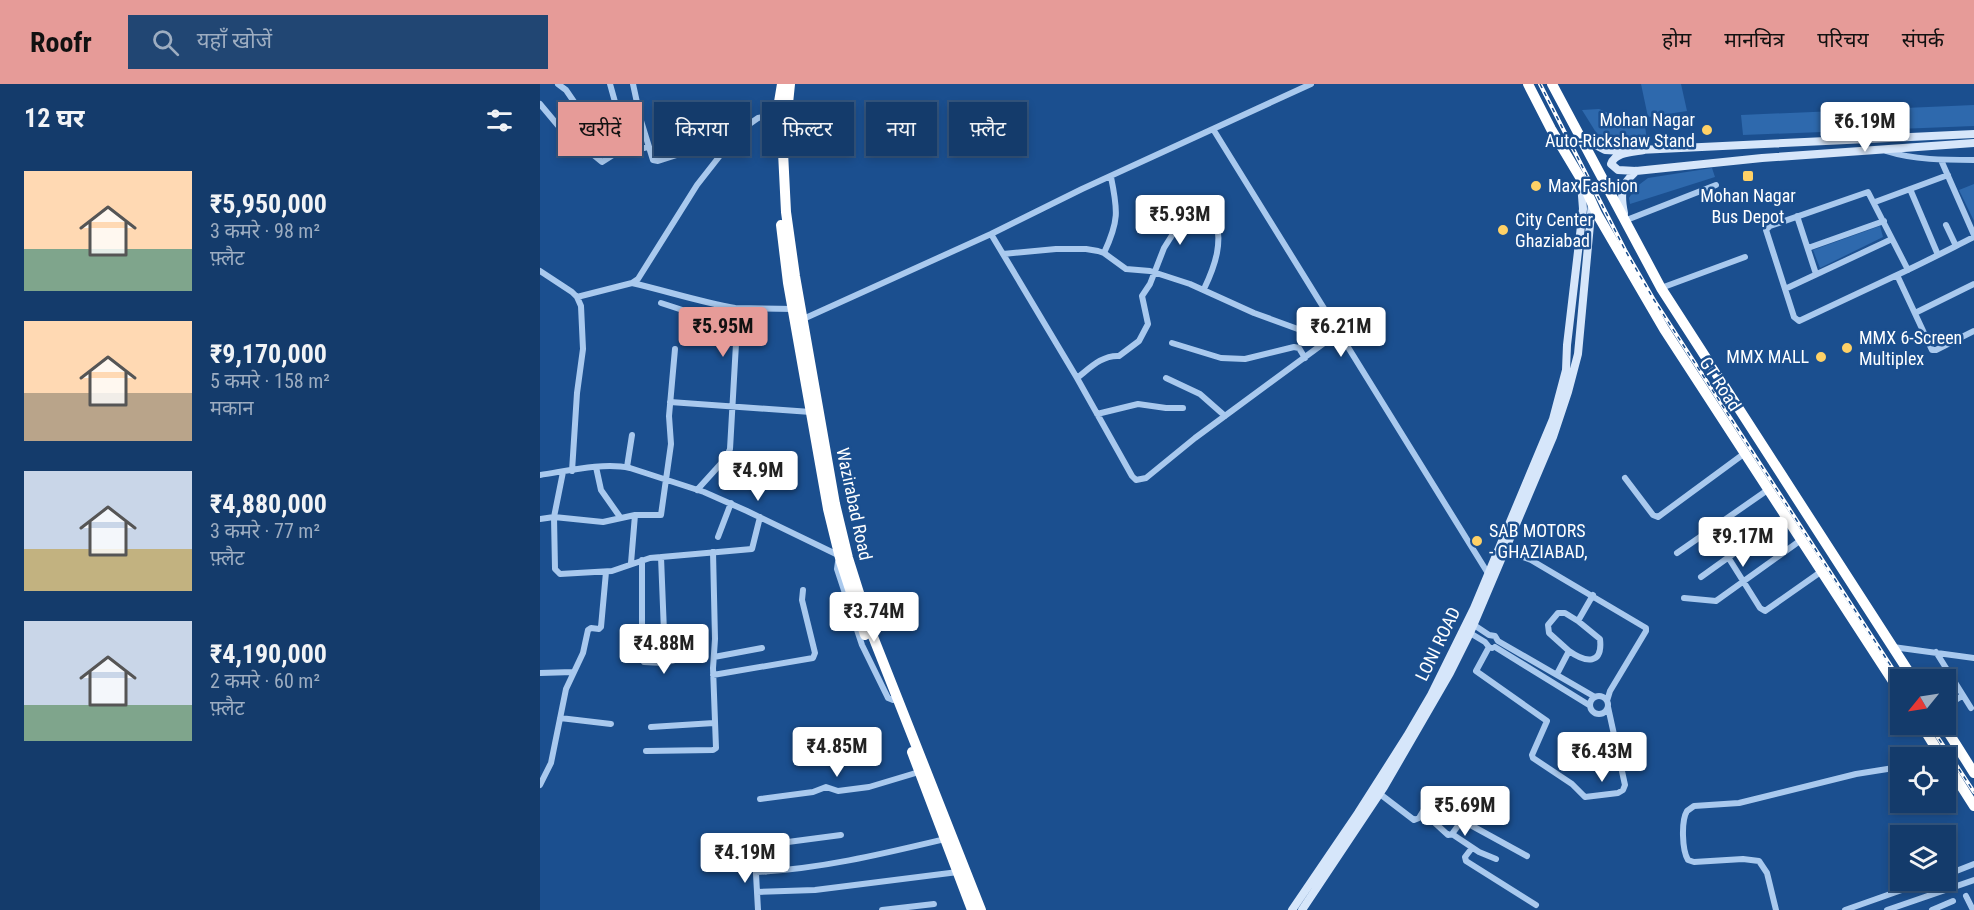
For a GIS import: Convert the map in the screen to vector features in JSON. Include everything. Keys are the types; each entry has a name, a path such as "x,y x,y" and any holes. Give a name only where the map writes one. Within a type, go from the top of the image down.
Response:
{"highway":[{"name":"Wazirabad Road","path":"780,102 782,84"},
{"name":"Wazirabad Road","path":"790,84 787,93 783,152 786,212 811,412 828,509 872,634 981,910"},
{"name":"GT Road","path":"1528,84 1551,129 1581,179 1597,214 1664,329 1890,676"},
{"name":"GT Road","path":"1552,84 1661,288 1907,669"},
{"name":"Wazirabad Road","path":"776,156 782,237 843,554 865,634 893,700 972,910"},
{"path":"1950,735 1974,772"},
{"path":"1956,778 1974,806"}],"street":[{"path":"558,84 566,90 574,102"},
{"path":"610,84 615,102"},
{"path":"633,84 636,102"},
{"path":"577,297 632,284 683,295 699,302 798,315 991,234 1082,189 1311,84"},
{"path":"540,104 558,125"},
{"path":"642,128 652,159 655,161 672,156"},
{"path":"1213,129 1491,577"},
{"path":"1644,150 1616,156 1612,159 1611,164 1618,170 1636,171 1880,149 1908,142 1974,134"},
{"path":"1579,136 1605,150 1820,142 1974,143"},
{"path":"642,148 648,147"},
{"path":"1686,148 1687,165"},
{"path":"1880,149 1896,154 1941,160 1974,160"},
{"path":"594,156 603,163 612,156"},
{"path":"632,284 640,276 697,185 720,156"},
{"path":"1908,270 1868,192 1770,226 1766,230 1795,321 1798,321 1908,270 1974,236 1972,226 1941,160"},
{"path":"1636,171 1623,184 1622,206 1625,221 1716,185"},
{"path":"1875,202 1948,175"},
{"path":"1104,253 1113,233 1117,212 1111,177"},
{"path":"1570,371 1567,345 1583,208 1581,179"},
{"path":"1910,189 1938,255"},
{"path":"1570,371 1578,354 1592,202"},
{"path":"1077,378 1103,359 1119,356 1139,341 1148,324 1142,296 1164,248 1188,210"},
{"path":"1204,289 1218,254 1220,240 1215,215"},
{"path":"1797,216 1816,274"},
{"path":"1808,248 1884,221"},
{"path":"1947,225 1956,246"},
{"path":"991,234 1136,480 1142,480 1340,332"},
{"path":"1785,289 1892,239"},
{"path":"1003,254 1056,249 1086,249 1104,253 1125,269 1154,272 1204,289 1261,316 1328,340"},
{"path":"1661,288 1744,257"},
{"path":"540,271 577,297 581,306 583,349 576,399 572,471"},
{"path":"1897,275 1931,348 1934,350 1974,331"},
{"path":"1915,313 1974,284"},
{"path":"676,308 683,295"},
{"path":"661,303 737,326"},
{"path":"697,490 729,453 737,326 735,308"},
{"path":"1172,343 1221,358 1245,359 1294,347 1299,348 1305,358"},
{"path":"540,519 554,517 598,522 635,515 661,515 672,436 669,416 675,349"},
{"name":"LONI ROAD","path":"1292,910 1407,736 1445,669 1504,550 1570,371"},
{"path":"1166,378 1200,394 1225,416"},
{"path":"670,402 811,412"},
{"path":"1097,414 1138,404 1183,408"},
{"path":"627,467 632,435"},
{"path":"1625,478 1653,515 1658,517 1745,453"},
{"path":"596,467 601,490 620,517"},
{"path":"540,475 596,467 627,467 731,503 843,554"},
{"name":"LONI ROAD","path":"1302,910 1380,794 1434,702 1472,629 1534,471"},
{"path":"563,472 554,517 556,572 566,574 606,572 631,563 661,557 752,549 760,516"},
{"path":"1677,553 1769,489"},
{"path":"718,537 731,503"},
{"path":"631,563 635,515"},
{"path":"1701,577 1786,516"},
{"path":"1684,598 1716,601 1802,539"},
{"path":"1472,629 1589,705 1591,711 1599,715 1605,712 1610,691 1647,630 1645,626 1531,560 1504,550"},
{"path":"646,751 714,750 716,747 713,675 715,639 713,552"},
{"path":"661,557 664,632"},
{"path":"1728,558 1760,608 1765,611 1822,570"},
{"path":"642,560 642,658 644,662 664,663 678,659"},
{"path":"540,785 551,764 566,689 583,653 588,630 600,627 606,572"},
{"path":"713,675 813,658 815,654 802,600 803,590"},
{"path":"1578,621 1593,595"},
{"path":"1558,613 1565,613 1578,621 1600,639 1601,647 1598,656 1593,660 1585,661 1569,651 1549,633 1548,625 1558,613"},
{"path":"1472,629 1495,636 1492,644 1476,671 1547,721 1532,755 1533,758 1572,784 1585,797 1618,793 1623,790 1625,785 1607,704 1602,697 1595,697 1557,674 1492,644 1489,635"},
{"path":"1893,647 1974,658"},
{"path":"714,657 762,648"},
{"path":"1557,674 1569,651"},
{"path":"1936,652 1971,708"},
{"path":"540,673 573,672"},
{"path":"1956,700 1962,696"},
{"path":"1589,705 1595,697"},
{"path":"560,718 611,724"},
{"path":"651,727 714,723"},
{"path":"1776,910 1767,873 1759,861 1743,859 1694,862 1688,860 1685,855 1683,823 1687,811 1700,805 1738,803 1856,774 1890,769"},
{"path":"760,799 813,792 826,787 838,791 869,787 919,772"},
{"path":"1380,794 1414,820 1417,820 1428,803"},
{"path":"1423,812 1446,834 1452,834 1472,848 1496,858"},
{"path":"1452,834 1460,824 1465,822 1527,856"},
{"path":"766,872 765,845 841,834"},
{"path":"756,872 788,871 843,862 945,839"},
{"path":"1472,848 1465,857 1467,862 1536,905"},
{"path":"754,856 758,910"},
{"path":"1956,871 1974,864"},
{"path":"757,892 815,890 958,872"},
{"path":"1887,910 1974,880"},
{"path":"1845,910 1899,891"},
{"path":"1966,896 1973,910"},
{"path":"1933,910 1953,901"},
{"path":"882,910 934,904"}],"shaded area":[{"path":"1641,84 1681,84 1687,111 1648,117"},
{"path":"1974,105 1974,126 1743,135 1741,115"},
{"path":"1599,109 1628,121 1645,125 1647,142 1623,140 1597,134 1582,110"},
{"path":"1712,168 1715,177 1630,204 1629,198 1636,187 1648,178"},
{"path":"1974,184 1974,221 1959,190"},
{"path":"1880,226 1883,237 1820,268 1813,250"}],"railway":[{"path":"1540,84 1625,250 1654,300 1893,669"},
{"path":"1936,735 1974,792"}],"place":[{"name":"Mohan Nagar Auto-Rickshaw Stand","path":"1707,130"},
{"name":"Mohan Nagar Bus Depot","path":"1748,176"},
{"name":"Max Fashion","path":"1536,186"},
{"name":"City Center Ghaziabad","path":"1503,230"},
{"name":"MMX 6-Screen Multiplex","path":"1847,348"},
{"name":"MMX MALL","path":"1821,357"},
{"name":"SAB MOTORS - GHAZIABAD,","path":"1477,541"}]}
